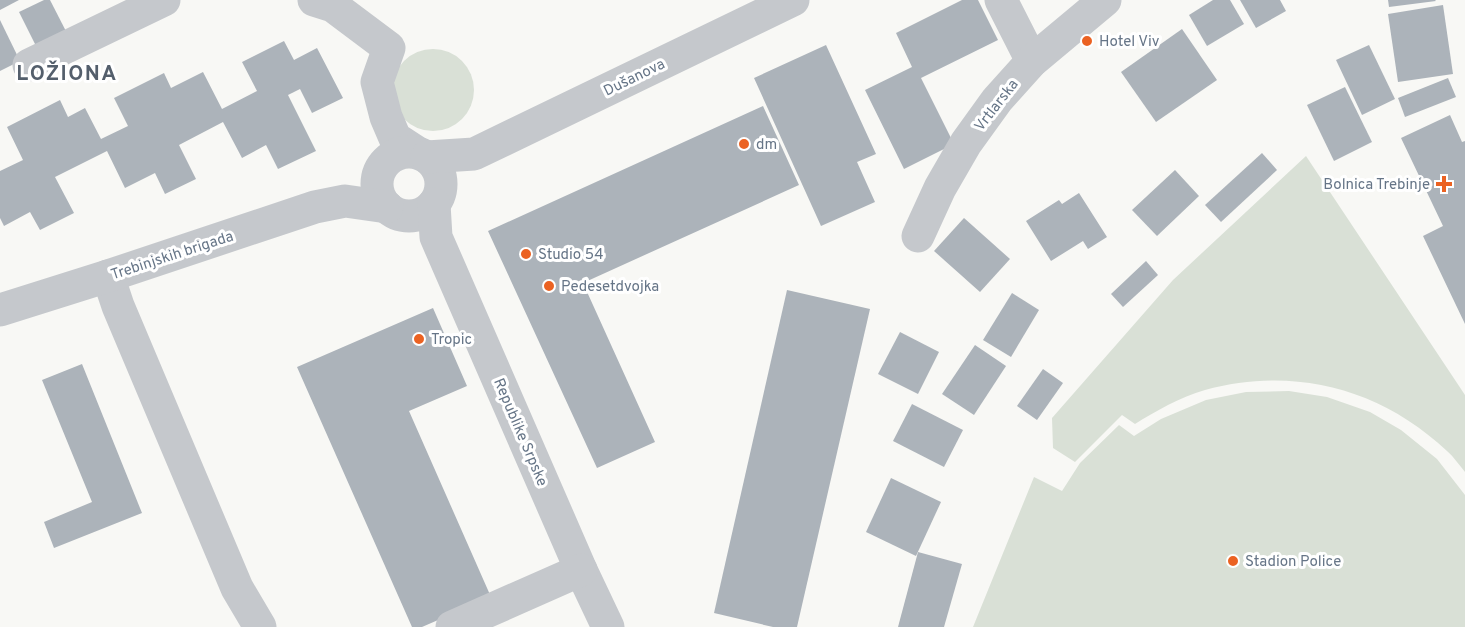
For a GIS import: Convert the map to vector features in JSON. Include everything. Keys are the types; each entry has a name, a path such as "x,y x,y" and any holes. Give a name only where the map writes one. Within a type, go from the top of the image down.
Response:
{"street":[{"path":"29,65 164,0"},
{"name":"Republike Srpske","path":"314,0 333,6 389,48 377,82 386,117 412,184 608,627"},
{"name":"Dušanova","path":"412,184 793,0"},
{"path":"1001,0 1032,61"},
{"name":"Vrtlarska","path":"918,236 940,188 966,143 997,100 1032,61 1105,0"},
{"name":"Trebinjskih brigada","path":"0,310 315,207 412,184"},
{"path":"108,276 118,306 237,588 260,627"},
{"path":"452,627 581,570"}],"shaded area":[{"path":"433,49 449,52 462,61 471,74 474,90 471,106 462,119 449,128 433,131 417,128 404,119 395,106 392,90 395,74 404,61 417,52"},
{"path":"1306,156 1465,395 1465,472 1447,451 1421,429 1393,412 1364,398 1334,388 1303,382 1238,383 1205,390 1177,400 1135,424 1122,415 1075,462 1053,448 1052,418 1173,280"},
{"name":"Stadion Police","path":"1289,391 1327,397 1370,412 1401,430 1437,459 1465,495 1465,627 973,627 1034,477 1062,491 1080,463 1119,425 1134,436 1161,419 1206,400 1246,392"}],"building":[{"path":"0,0 19,0 0,10"},
{"path":"44,0 50,0 71,41 41,56 19,12"},
{"path":"962,0 978,0 998,40 921,78 954,144 904,169 865,90 912,67 896,33"},
{"path":"1213,0 1230,0 1244,24 1207,46 1189,15"},
{"path":"1240,0 1280,0 1286,11 1256,28"},
{"path":"1388,0 1435,0 1436,1 1389,7"},
{"path":"1443,5 1453,74 1398,82 1388,14"},
{"path":"0,20 20,61 0,71"},
{"path":"1182,29 1217,80 1156,122 1121,72"},
{"path":"284,41 294,60 317,48 343,98 312,113 300,89 288,95 316,151 278,169 266,145 242,158 223,122 179,145 196,179 165,194 155,173 125,188 107,151 55,177 74,213 40,230 30,212 4,226 0,218 0,171 23,160 7,127 60,100 68,117 85,108 101,139 128,126 114,98 164,73 171,88 203,72 222,109 257,91 242,62"},
{"path":"826,45 876,154 857,162 875,202 821,226 754,78"},
{"path":"1369,45 1395,99 1362,115 1336,60"},
{"path":"1448,78 1456,97 1405,117 1398,98"},
{"path":"1345,87 1372,142 1334,161 1307,105"},
{"name":"Pedesetdvojka","path":"763,106 799,185 583,283 655,442 597,468 488,231"},
{"name":"Bolnica Trebinje","path":"1450,115 1462,142 1465,141 1465,324 1423,236 1443,226 1401,138"},
{"path":"1262,153 1277,170 1221,222 1205,205"},
{"path":"1175,170 1199,196 1157,236 1132,210"},
{"path":"1079,193 1107,237 1088,249 1083,241 1051,261 1026,221 1059,200 1062,204"},
{"path":"964,218 1010,259 980,292 934,251"},
{"path":"1146,261 1158,275 1123,307 1111,294"},
{"path":"787,290 870,309 797,627 773,627 714,613"},
{"path":"1012,293 1039,310 1011,357 983,340"},
{"path":"433,308 467,386 409,411 491,597 422,627 412,627 297,367"},
{"path":"900,332 939,352 918,394 878,374"},
{"path":"975,345 1006,366 974,415 942,394"},
{"path":"82,364 142,513 54,548 44,522 92,502 42,380"},
{"path":"1043,369 1063,383 1037,420 1017,406"},
{"path":"912,404 963,430 944,467 893,441"},
{"path":"891,478 941,502 916,556 866,532"},
{"path":"918,552 962,564 944,627 898,627"}],"place":[{"name":"Hotel Viv","path":"1087,41"},
{"name":"dm","path":"744,144"},
{"name":"Bolnica Trebinje","path":"1444,184"},
{"name":"Studio 54","path":"526,254"},
{"name":"Pedesetdvojka","path":"549,286"},
{"name":"Tropic","path":"419,339"},
{"name":"Stadion Police","path":"1233,561"}],"district":[{"name":"LOŽIONA","path":"67,73"}]}
